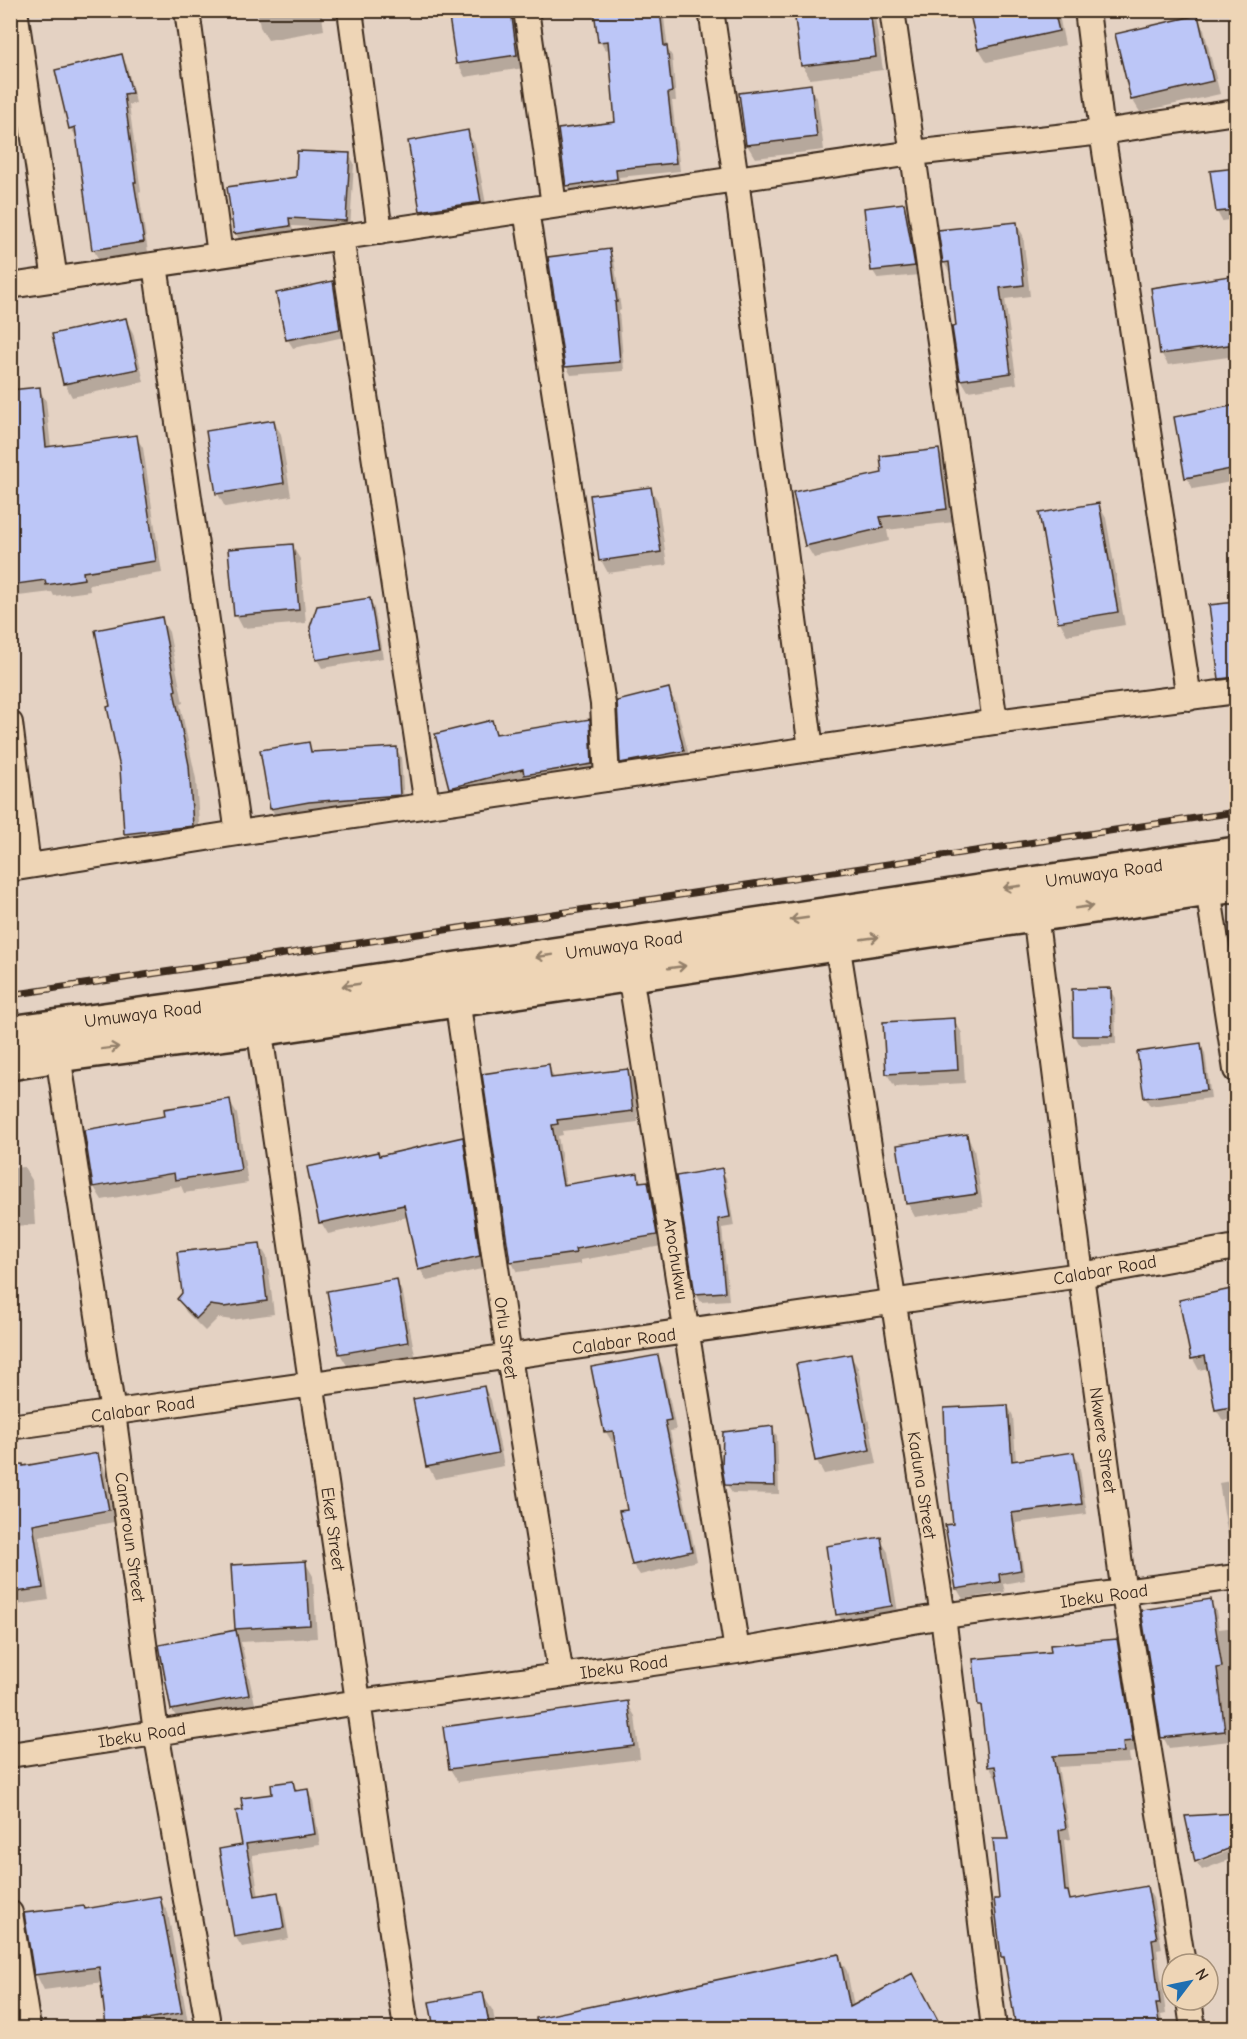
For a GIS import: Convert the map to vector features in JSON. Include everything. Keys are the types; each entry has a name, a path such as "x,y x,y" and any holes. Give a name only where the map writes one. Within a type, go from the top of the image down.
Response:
{"street":[{"path":"15,10 55,280"},
{"path":"187,10 220,255"},
{"path":"350,10 380,232"},
{"path":"526,10 554,205"},
{"path":"711,10 736,179 811,749"},
{"path":"892,10 995,722"},
{"path":"1087,10 1102,132 1190,698"},
{"path":"10,286 913,153 1102,132 1236,112"},
{"path":"526,210 603,704 607,779"},
{"path":"341,237 427,805"},
{"path":"155,265 237,834"},
{"path":"10,723 19,868 427,805 995,722 1236,691"},
{"name":"Umuwaya Road","path":"10,1063 257,1014 834,928 1236,854"},
{"path":"1222,887 1236,1070"},
{"name":"Umuwaya Road","path":"10,1033 457,999 630,974 834,928 1035,914 1222,887"},
{"name":"Nkwere Street","path":"1035,914 1124,1594 1181,1952"},
{"name":"Kaduna Street","path":"834,928 943,1616 994,2028"},
{"name":"Arochukwu","path":"630,974 737,1651"},
{"name":"Orlu Street","path":"457,999 509,1357 561,1676"},
{"name":"Eket Street","path":"257,1014 406,2028"},
{"name":"Cameroun Street","path":"58,1055 113,1413 156,1732 207,2018"},
{"name":"Calabar Road","path":"10,1427 1081,1275 1236,1247"},
{"name":"Ibeku Road","path":"10,1755 358,1702 737,1651 943,1616 1124,1594 1236,1577"},
{"path":"10,1913 28,2028"},
{"path":"1190,2012 1193,2028"}],"building":[{"path":"448,10 511,10 517,55 456,64"},
{"path":"594,10 660,10 672,92 668,93 676,163 616,169 617,179 566,186 558,129 615,122 608,41 598,42"},
{"path":"794,10 870,10 876,57 801,66"},
{"path":"969,10 1054,10 1059,31 978,49"},
{"path":"1198,15 1213,81 1131,100 1115,34"},
{"path":"122,54 132,93 124,94 136,182 134,182 144,242 92,250 75,127 69,129 55,70"},
{"path":"811,84 817,137 746,145 739,93"},
{"path":"468,130 481,202 420,211 408,141"},
{"path":"297,151 350,153 346,221 289,218 290,226 234,234 227,187 296,177"},
{"path":"1236,168 1236,210 1216,212 1210,171"},
{"path":"904,203 915,266 871,271 864,208"},
{"path":"1017,222 1024,285 1000,288 1011,373 960,380 952,327 956,326 949,262 943,263 938,230"},
{"path":"610,249 617,302 615,302 620,362 565,367 548,257"},
{"path":"1236,275 1236,344 1160,354 1151,288"},
{"path":"333,281 340,329 286,340 276,293"},
{"path":"126,318 138,369 63,384 52,334"},
{"path":"40,387 46,447 137,435 156,561 83,572 84,579 46,585 45,580 10,585 10,390"},
{"path":"1236,405 1236,468 1185,478 1174,417"},
{"path":"274,420 284,483 216,494 206,431"},
{"path":"939,449 947,509 880,517 883,528 805,546 793,492 882,473 880,456"},
{"path":"651,487 661,552 599,561 590,495"},
{"path":"1099,503 1118,612 1058,622 1039,513"},
{"path":"293,544 299,610 234,616 228,549"},
{"path":"370,598 379,649 316,660 310,627 317,606"},
{"path":"1236,602 1236,677 1219,679 1209,605"},
{"path":"162,617 189,765 193,826 124,834 120,768 107,707 110,706 95,630"},
{"path":"669,688 684,751 620,763 617,701"},
{"path":"590,719 592,764 524,775 523,769 449,788 435,734 492,720 496,734"},
{"path":"309,742 311,752 397,747 400,795 309,802 270,809 260,750"},
{"path":"1111,988 1112,1036 1073,1036 1072,989"},
{"path":"955,1018 958,1070 886,1074 883,1022"},
{"path":"1201,1043 1207,1090 1144,1098 1137,1052"},
{"path":"549,1064 551,1078 628,1069 633,1111 557,1120 558,1124 552,1125 563,1185 638,1173 639,1182 648,1181 657,1235 575,1249 576,1253 510,1262 482,1074"},
{"path":"230,1099 241,1170 175,1180 174,1173 93,1187 84,1130 165,1116 164,1109"},
{"path":"967,1134 977,1194 906,1204 897,1145"},
{"path":"463,1137 480,1256 418,1270 404,1205 319,1223 307,1167 378,1152 379,1156"},
{"path":"722,1168 730,1217 718,1219 725,1292 695,1294 676,1176"},
{"path":"260,1243 267,1301 224,1307 210,1305 196,1319 177,1299 182,1293 177,1252"},
{"path":"397,1279 408,1342 339,1354 327,1291"},
{"path":"1236,1288 1236,1406 1215,1410 1205,1356 1191,1359 1179,1300"},
{"path":"851,1354 870,1450 815,1461 796,1364"},
{"path":"658,1355 671,1420 665,1421 692,1551 632,1565 619,1511 627,1510 613,1431 604,1432 591,1367"},
{"path":"484,1386 498,1453 426,1467 413,1399"},
{"path":"1008,1405 1012,1461 1074,1452 1082,1504 1012,1513 1021,1570 999,1574 1000,1582 956,1589 945,1525 953,1524 946,1459 944,1408"},
{"path":"773,1426 775,1486 725,1485 722,1467 723,1432"},
{"path":"98,1453 109,1510 33,1524 43,1588 10,1593 10,1465 23,1464 23,1466"},
{"path":"881,1537 892,1606 836,1615 826,1546"},
{"path":"306,1561 310,1625 235,1629 231,1565"},
{"path":"1211,1599 1222,1667 1217,1668 1225,1731 1161,1738 1141,1610"},
{"path":"236,1630 249,1695 171,1710 159,1645"},
{"path":"1117,1639 1133,1741 1123,1742 1124,1752 1053,1756 1066,1828 1059,1830 1065,1891 1068,1891 1070,1900 1147,1886 1157,1938 1152,1939 1160,2004 1156,2004 1160,2028 1016,2028 1004,1957 1001,1957 994,1899 999,1899 993,1839 1008,1839 995,1766 988,1767 973,1659 1051,1652 1050,1645"},
{"path":"628,1701 634,1746 449,1769 443,1727"},
{"path":"293,1781 295,1791 308,1789 315,1834 246,1844 255,1896 278,1892 284,1928 234,1937 219,1849 242,1845 236,1811 243,1810 241,1798 272,1794 271,1784"},
{"path":"1236,1813 1236,1846 1195,1862 1185,1816"},
{"path":"160,1896 182,2013 106,2026 99,1967 34,1975 24,1913 84,1906 85,1909"},
{"path":"839,1954 850,2007 913,1973 942,2028 537,2028 536,2018"},
{"path":"483,1992 490,2028 434,2028 429,2002"}],"railway":[{"path":"10,995 1236,812"}]}
